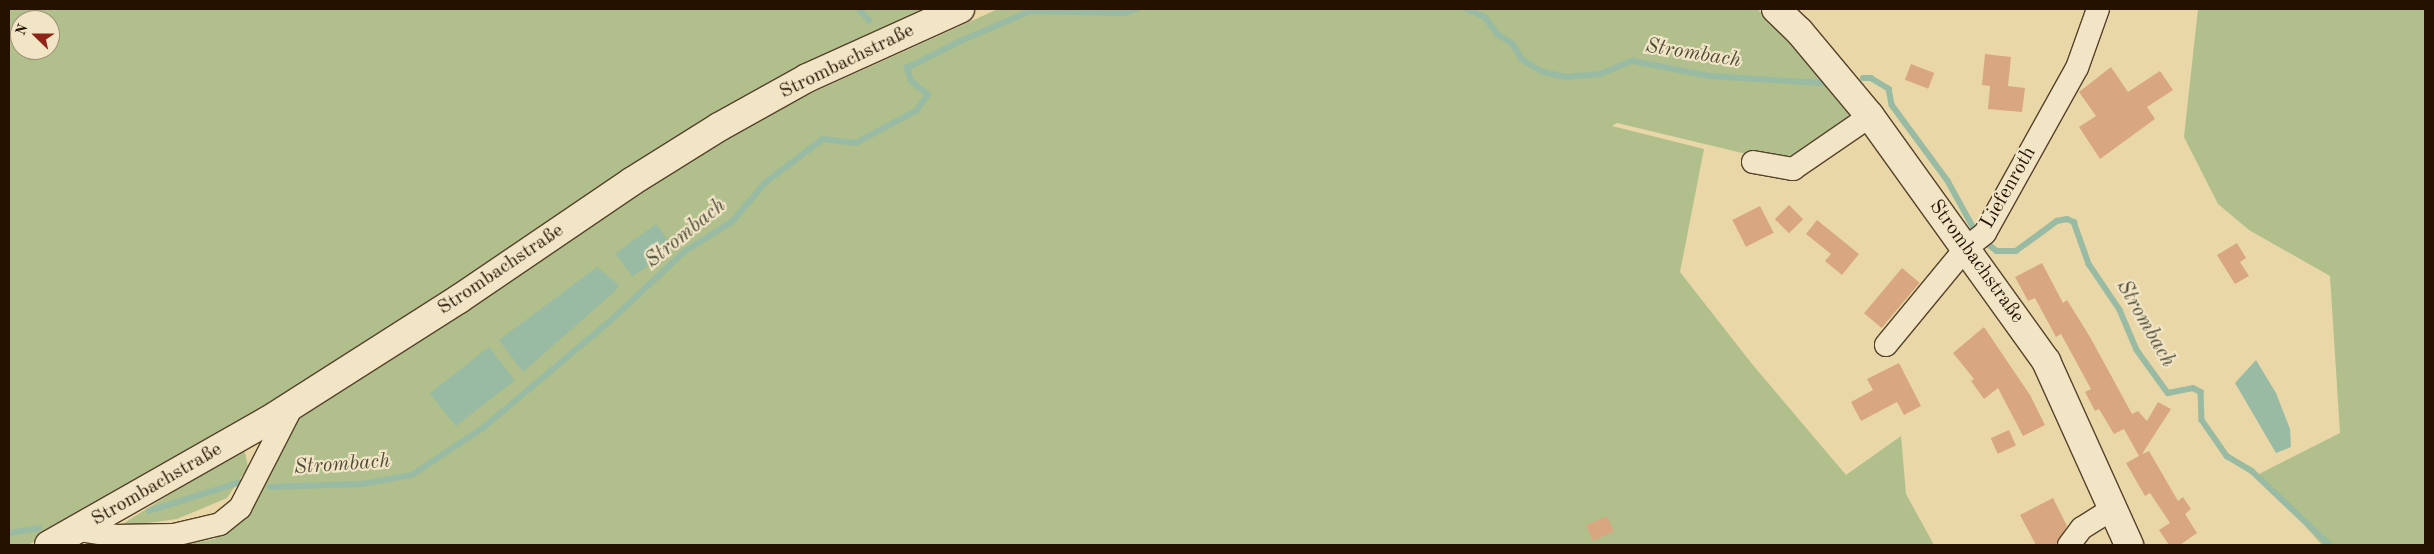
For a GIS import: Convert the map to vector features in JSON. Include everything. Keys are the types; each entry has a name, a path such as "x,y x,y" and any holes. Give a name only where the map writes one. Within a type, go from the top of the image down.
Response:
{"main road":[{"name":"Strombachstraße","path":"49,545 79,530 293,405 459,299 630,182 719,127 807,78 960,9"},
{"name":"Strombachstraße","path":"1776,9 1799,30 1870,116 2046,361 2129,545"}],"street":[{"name":"Liefenroth","path":"1886,345 1966,248 1985,233 2077,68 2098,9"},
{"path":"1753,162 1793,169 1870,116"},
{"path":"79,530 115,536 174,535 220,524 240,508 293,405"},
{"path":"2069,545 2082,528 2112,509"}],"shaded area":[{"path":"9,9 933,9 325,376 28,545 9,545"},
{"path":"998,9 1757,9 1799,47 1859,123 1793,165 1617,123 1612,126 1704,149 1680,272 1752,364 1846,475 1901,436 1906,494 1934,545 181,545 215,539 249,510 296,413 730,130"},
{"path":"2198,9 2425,9 2425,545 2322,545 2259,474 2340,433 2330,276 2249,230 2218,204 2184,137"},
{"path":"656,224 673,247 633,277 616,253"},
{"path":"597,267 619,285 615,291 523,372 499,340"},
{"path":"489,347 515,380 456,426 430,393"},
{"path":"2256,360 2276,393 2290,429 2291,447 2276,453 2235,383"},
{"path":"244,447 248,467 227,498 177,519 118,527"}],"building":[{"path":"1985,54 2011,57 2008,86 2025,88 2022,112 1988,109 1990,86 1982,85"},
{"path":"1911,64 1934,73 1928,89 1905,80"},
{"path":"2111,67 2128,92 2160,71 2173,90 2147,107 2155,119 2100,159 2079,127 2096,116 2079,92"},
{"path":"1789,205 1803,219 1789,233 1775,219"},
{"path":"1760,206 1774,233 1746,247 1732,220"},
{"path":"1817,220 1859,254 1842,275 1825,261 1831,254 1806,234"},
{"path":"2237,243 2246,258 2240,262 2249,276 2235,284 2217,255"},
{"path":"2042,263 2063,303 2067,300 2090,337 2132,414 2138,411 2147,421 2158,402 2171,409 2142,454 2149,451 2178,501 2183,497 2191,509 2185,514 2197,533 2180,545 2169,545 2159,530 2170,523 2150,493 2145,496 2126,463 2139,456 2124,429 2114,434 2099,409 2095,411 2085,392 2091,389 2061,334 2056,337 2035,298 2028,301 2015,277"},
{"path":"1902,268 1920,283 1882,328 1864,313"},
{"path":"1984,327 2030,395 2045,425 2023,436 1998,388 1984,399 1971,381 1974,379 1953,353"},
{"path":"1899,363 1921,406 1904,415 1897,402 1861,421 1851,402 1873,390 1867,379"},
{"path":"2009,430 2016,446 1998,454 1991,438"},
{"path":"2053,498 2067,526 2056,545 2036,545 2020,515"},
{"path":"1607,516 1614,532 1593,541 1586,525"}],"waterway":[{"path":"859,9 869,20"},
{"name":"Strombach","path":"270,487 362,484 412,475 483,428 609,322 684,252 733,221 765,183 823,139 856,143 916,111 928,95 911,81 907,68 963,40 1031,11 1124,13 1137,9"},
{"name":"Strombach","path":"1467,9 1485,17 1498,34 1513,44 1522,59 1543,72 1567,77 1600,74 1633,61 1710,76 1822,83"},
{"name":"Strombach","path":"1863,78 1871,78 1889,89 1892,105 1948,181 1976,232"},
{"name":"Strombach","path":"1988,244 1997,251 2016,251 2057,221 2067,219 2074,222 2089,264 2120,310 2137,350 2168,393 2193,388 2201,392 2202,420 2227,456 2252,471 2330,545"},
{"name":"Strombach","path":"149,511 241,482"},
{"name":"Strombach","path":"9,533 39,528"}]}
